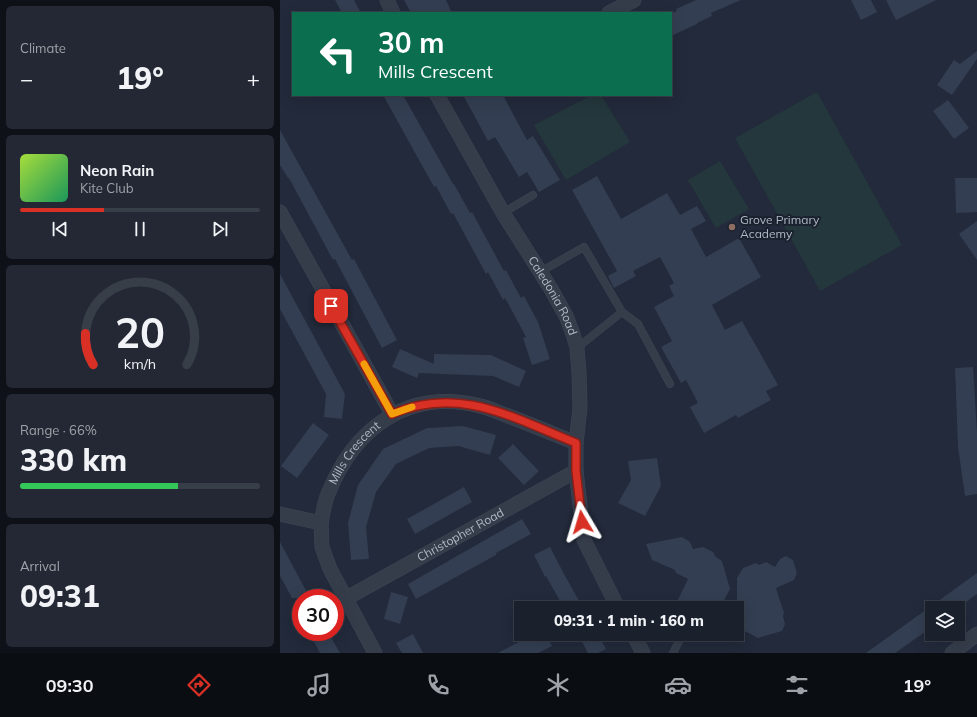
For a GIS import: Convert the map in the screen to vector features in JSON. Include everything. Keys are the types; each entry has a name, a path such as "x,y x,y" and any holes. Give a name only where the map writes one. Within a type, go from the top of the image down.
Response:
{"street":[{"path":"387,0 393,12"},
{"path":"611,12 633,0"},
{"name":"Caledonia Road","path":"438,96 504,213 566,316 573,334 579,372 580,408 576,443 576,471 582,522"},
{"path":"280,212 392,414"},
{"name":"Mills Crescent","path":"375,653 330,569 322,547 321,523 328,494 349,454 367,432 392,414 408,407 439,402 459,402 480,406 516,418 576,443"},
{"name":"Christopher Road","path":"346,599 576,471"},
{"path":"280,514 321,523"},
{"path":"584,540 614,601"},
{"path":"952,653 977,634"},
{"path":"637,641 643,653"}],"lane":[{"path":"504,213 533,195"},
{"path":"540,272 584,247 622,312 638,324 670,384"},
{"path":"576,348 622,312"},
{"path":"673,653 679,641"}],"green space":[{"path":"817,92 902,245 820,291 735,138"},
{"path":"590,96 602,96 630,142 566,180 534,125"},
{"path":"720,161 749,209 716,228 688,180"}],"building":[{"path":"335,0 354,0 360,12 341,12"},
{"path":"404,0 446,0 452,12 410,12"},
{"path":"696,0 741,0 711,13 712,16 672,36 672,14 677,11 676,9"},
{"path":"851,0 871,0 877,12 861,20"},
{"path":"886,0 936,0 896,20"},
{"path":"977,51 977,59 952,95 937,85 954,60 960,64"},
{"path":"384,96 404,96 470,213 472,212 504,271 506,270 521,298 524,296 538,322 550,359 532,365 523,338 526,337 505,298 503,300 488,272 486,274 453,213 451,214 436,186 434,187"},
{"path":"464,96 504,96 527,140 533,136 560,180 539,192 527,172 519,177 495,137 488,141"},
{"path":"948,100 969,128 954,139 933,111"},
{"path":"280,130 352,260 354,259 397,340 382,348 335,259 333,260 289,178 280,165"},
{"path":"597,176 621,219 667,193 680,215 697,206 706,221 691,229 706,257 739,238 761,277 712,305 725,330 742,321 778,385 766,391 771,400 738,418 736,415 704,433 690,407 698,403 686,380 681,383 661,347 672,341 654,307 674,296 669,286 674,283 660,257 633,271 636,276 614,288 608,276 617,271 572,190"},
{"path":"955,178 977,178 977,212 956,213"},
{"path":"977,221 977,260 959,234"},
{"path":"280,274 345,394 342,419 324,417 326,394 280,309"},
{"path":"400,349 434,364 434,354 491,355 526,371 519,387 493,376 419,373 417,378 392,367"},
{"path":"973,367 977,432 977,494 965,496 958,447 955,368"},
{"path":"313,423 329,435 297,478 281,466"},
{"path":"463,426 496,435 490,455 458,446 429,448 396,464 376,492 366,527 369,559 351,560 348,523 358,485 383,449 427,428"},
{"path":"513,444 539,471 524,485 498,458"},
{"path":"657,458 661,486 645,516 618,503 631,480 628,461"},
{"path":"464,487 472,502 415,534 407,519"},
{"path":"522,519 531,534 416,599 408,584"},
{"path":"682,537 690,542 693,549 703,547 713,552 716,557 722,561 730,589 724,601 677,601 688,579 676,573 675,570 652,560 646,544"},
{"path":"280,542 305,589 292,589 292,598 280,576"},
{"path":"550,547 579,601 560,601 546,576 545,577 534,555"},
{"path":"786,556 793,560 797,573 794,580 776,588 784,613 783,616 785,624 782,631 758,638 744,631 744,601 737,601 737,578 743,568 756,563 759,565 766,562 775,567 780,559"},
{"path":"977,573 977,594 965,603 965,601 938,601"},
{"path":"391,592 408,597 400,624 384,619"},
{"path":"925,610 925,632 895,653 866,653"},
{"path":"413,634 423,653 402,653 396,643"},
{"path":"314,641 333,641 340,653 320,653"},
{"path":"521,641 549,641 552,646 538,653 498,653"},
{"path":"582,641 602,641 606,649 598,653 588,653"}],"slow traffic":[{"path":"364,364 392,414 408,407 412,407"}],"place":[{"name":"Grove Primary Academy","path":"732,227"}],"route":[{"path":"331,306 392,414 408,407 439,402 459,402 480,406 516,418 576,443 576,471 582,522"}]}
